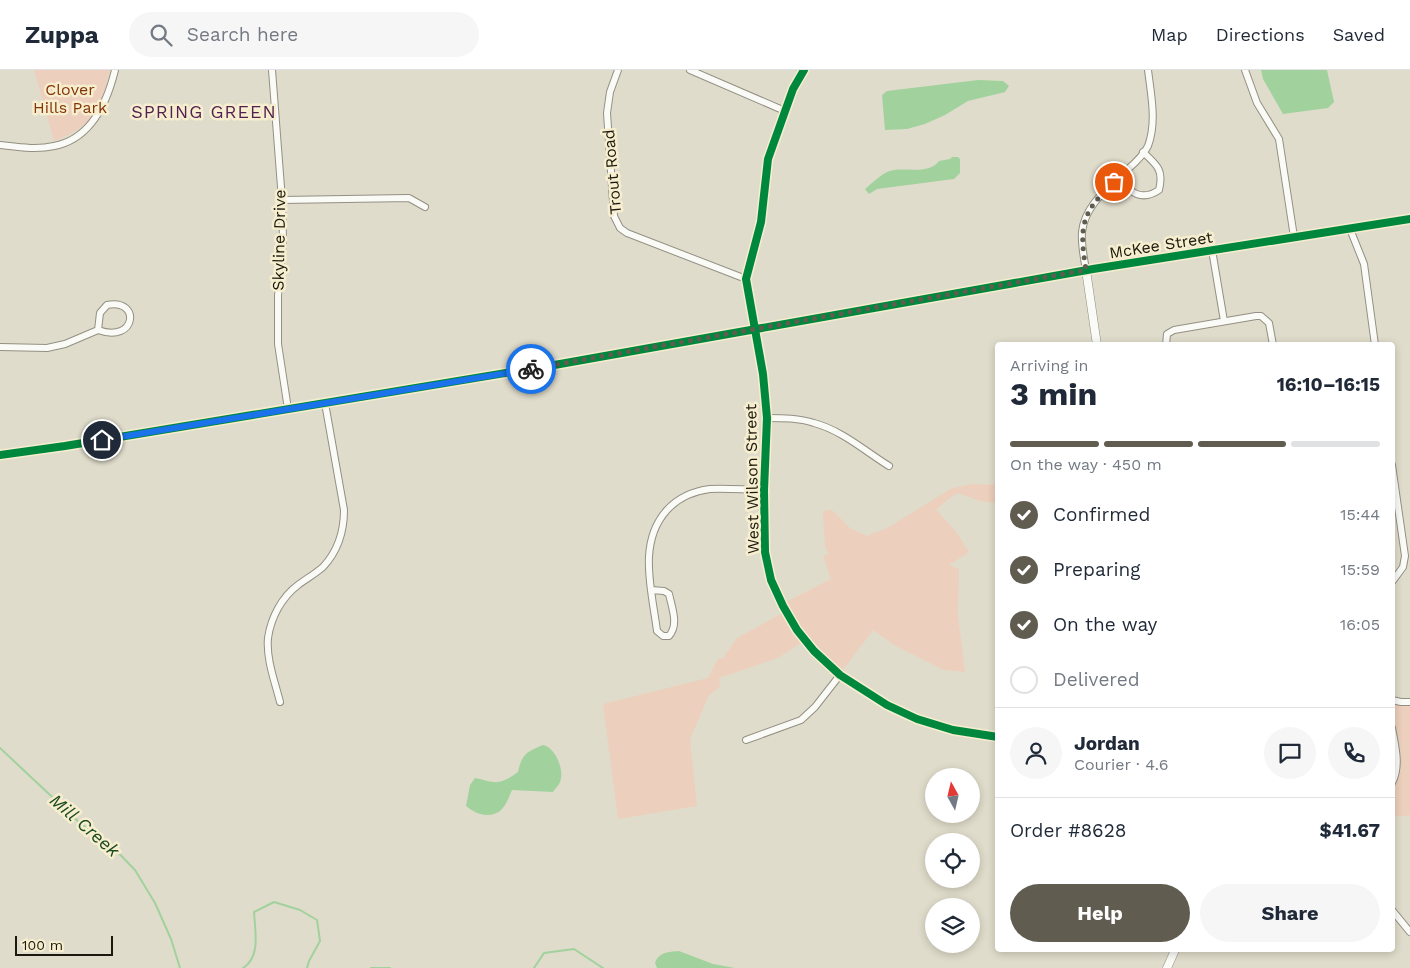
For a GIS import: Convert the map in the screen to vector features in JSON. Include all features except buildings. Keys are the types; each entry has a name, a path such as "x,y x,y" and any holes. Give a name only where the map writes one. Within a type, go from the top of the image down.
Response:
{"street":[{"path":"0,146 31,148 55,146 76,138 96,118 109,93 115,70"},
{"name":"Skyline Drive","path":"272,70 282,200 283,240 278,296 278,344 288,409"},
{"name":"Trout Road","path":"618,70 610,92 607,113 613,207 617,222 627,233 746,279"},
{"path":"690,70 785,111"},
{"path":"746,279 761,222 768,159 793,89 804,70"},
{"path":"1097,342 1082,244 1084,224 1092,205 1147,148 1152,129 1153,114 1148,70"},
{"path":"1245,70 1257,103 1279,139 1294,237"},
{"path":"1118,180 1131,192 1140,195 1151,195 1159,190 1161,179 1158,166 1144,152"},
{"path":"282,200 409,198 425,207"},
{"name":"McKee Street","path":"0,455 65,446 560,364 1086,270 1410,219"},
{"path":"1350,229 1364,264 1376,342"},
{"path":"1212,250 1224,321"},
{"name":"West Wilson Street","path":"746,279 763,374 767,418 764,490 765,552 776,594 797,630 814,651 840,674 887,705 917,719 953,730 995,737"},
{"path":"0,347 47,348 65,344 98,330 111,333 122,331 130,320 127,309 118,304 107,305 100,313 98,330"},
{"path":"1167,342 1168,334 1174,330 1256,316 1266,319 1271,327 1273,342"},
{"path":"280,702 268,652 268,638 272,622 280,605 292,590 324,565 336,549 344,522 344,510 326,403"},
{"path":"767,418 793,418 815,423 839,433 888,466"},
{"path":"1395,485 1405,556 1403,567 1395,578"},
{"path":"652,590 664,591 669,594 675,624 669,636 663,636 657,631 652,590 648,553 651,535 660,518 671,505 687,494 710,489 764,490"},
{"path":"746,740 801,720 815,707 840,674"},
{"path":"1395,701 1410,702"},
{"path":"1395,750 1397,764 1395,776"},
{"path":"1395,914 1410,932"},
{"path":"1167,968 1174,952"}],"green space":[{"name":"Clover Hills Park","path":"34,70 110,70 103,95 93,114 78,129 54,141"},
{"path":"973,484 995,485 995,503 980,501 958,493 936,510 955,530 969,552 949,565 959,569 958,616 965,672 944,670 896,646 873,630 842,671 799,627 784,603 831,579 823,556 829,554 825,547 823,513 826,510 832,510 850,528 867,536 889,527 952,488"},
{"path":"781,614 802,642 778,658 719,678 720,687 709,695 690,739 697,806 618,819 603,704 708,678 718,659 723,658 737,638"},
{"path":"1395,700 1410,702 1410,815 1395,817"}],"shaded area":[{"path":"1261,70 1327,70 1334,102 1328,108 1283,114 1263,79"},
{"path":"978,80 1003,81 1009,86 1005,92 968,101 925,124 907,129 885,130 882,95 887,91"},
{"path":"952,157 960,159 960,173 954,179 877,189 869,194 865,189 890,171 930,168 939,161"},
{"path":"543,745 555,754 560,766 560,782 553,792 512,790 502,809 491,815 478,813 466,806 470,785 475,778 493,782 506,780 518,772 521,761 526,754"},
{"path":"679,951 713,964 735,968 657,968 655,963 661,955"}],"waterway":[{"name":"Mill Creek","path":"0,748 81,824 106,840 135,870 155,903 171,939 180,968"},
{"name":"Mill Creek","path":"243,968 249,963 255,950 254,912 274,902 300,910 317,920 320,941 307,968"},
{"name":"Mill Creek","path":"534,968 544,953 574,949 603,968"},
{"name":"Mill Creek","path":"371,968 390,968"}],"cycle path":[{"path":"804,70 793,89 768,159 761,222 746,279 763,374 767,418 764,490 765,552 771,580 797,630 814,651 840,675 887,705 917,719 953,730 995,737"},
{"path":"0,455 65,446 560,364 1093,269 1410,219"}],"way so far":[{"path":"531,369 1086,270 1082,244 1084,224 1092,205 1114,182"}],"district":[{"name":"SPRING GREEN","path":"204,111"}],"route":[{"path":"102,440 531,369"}]}
